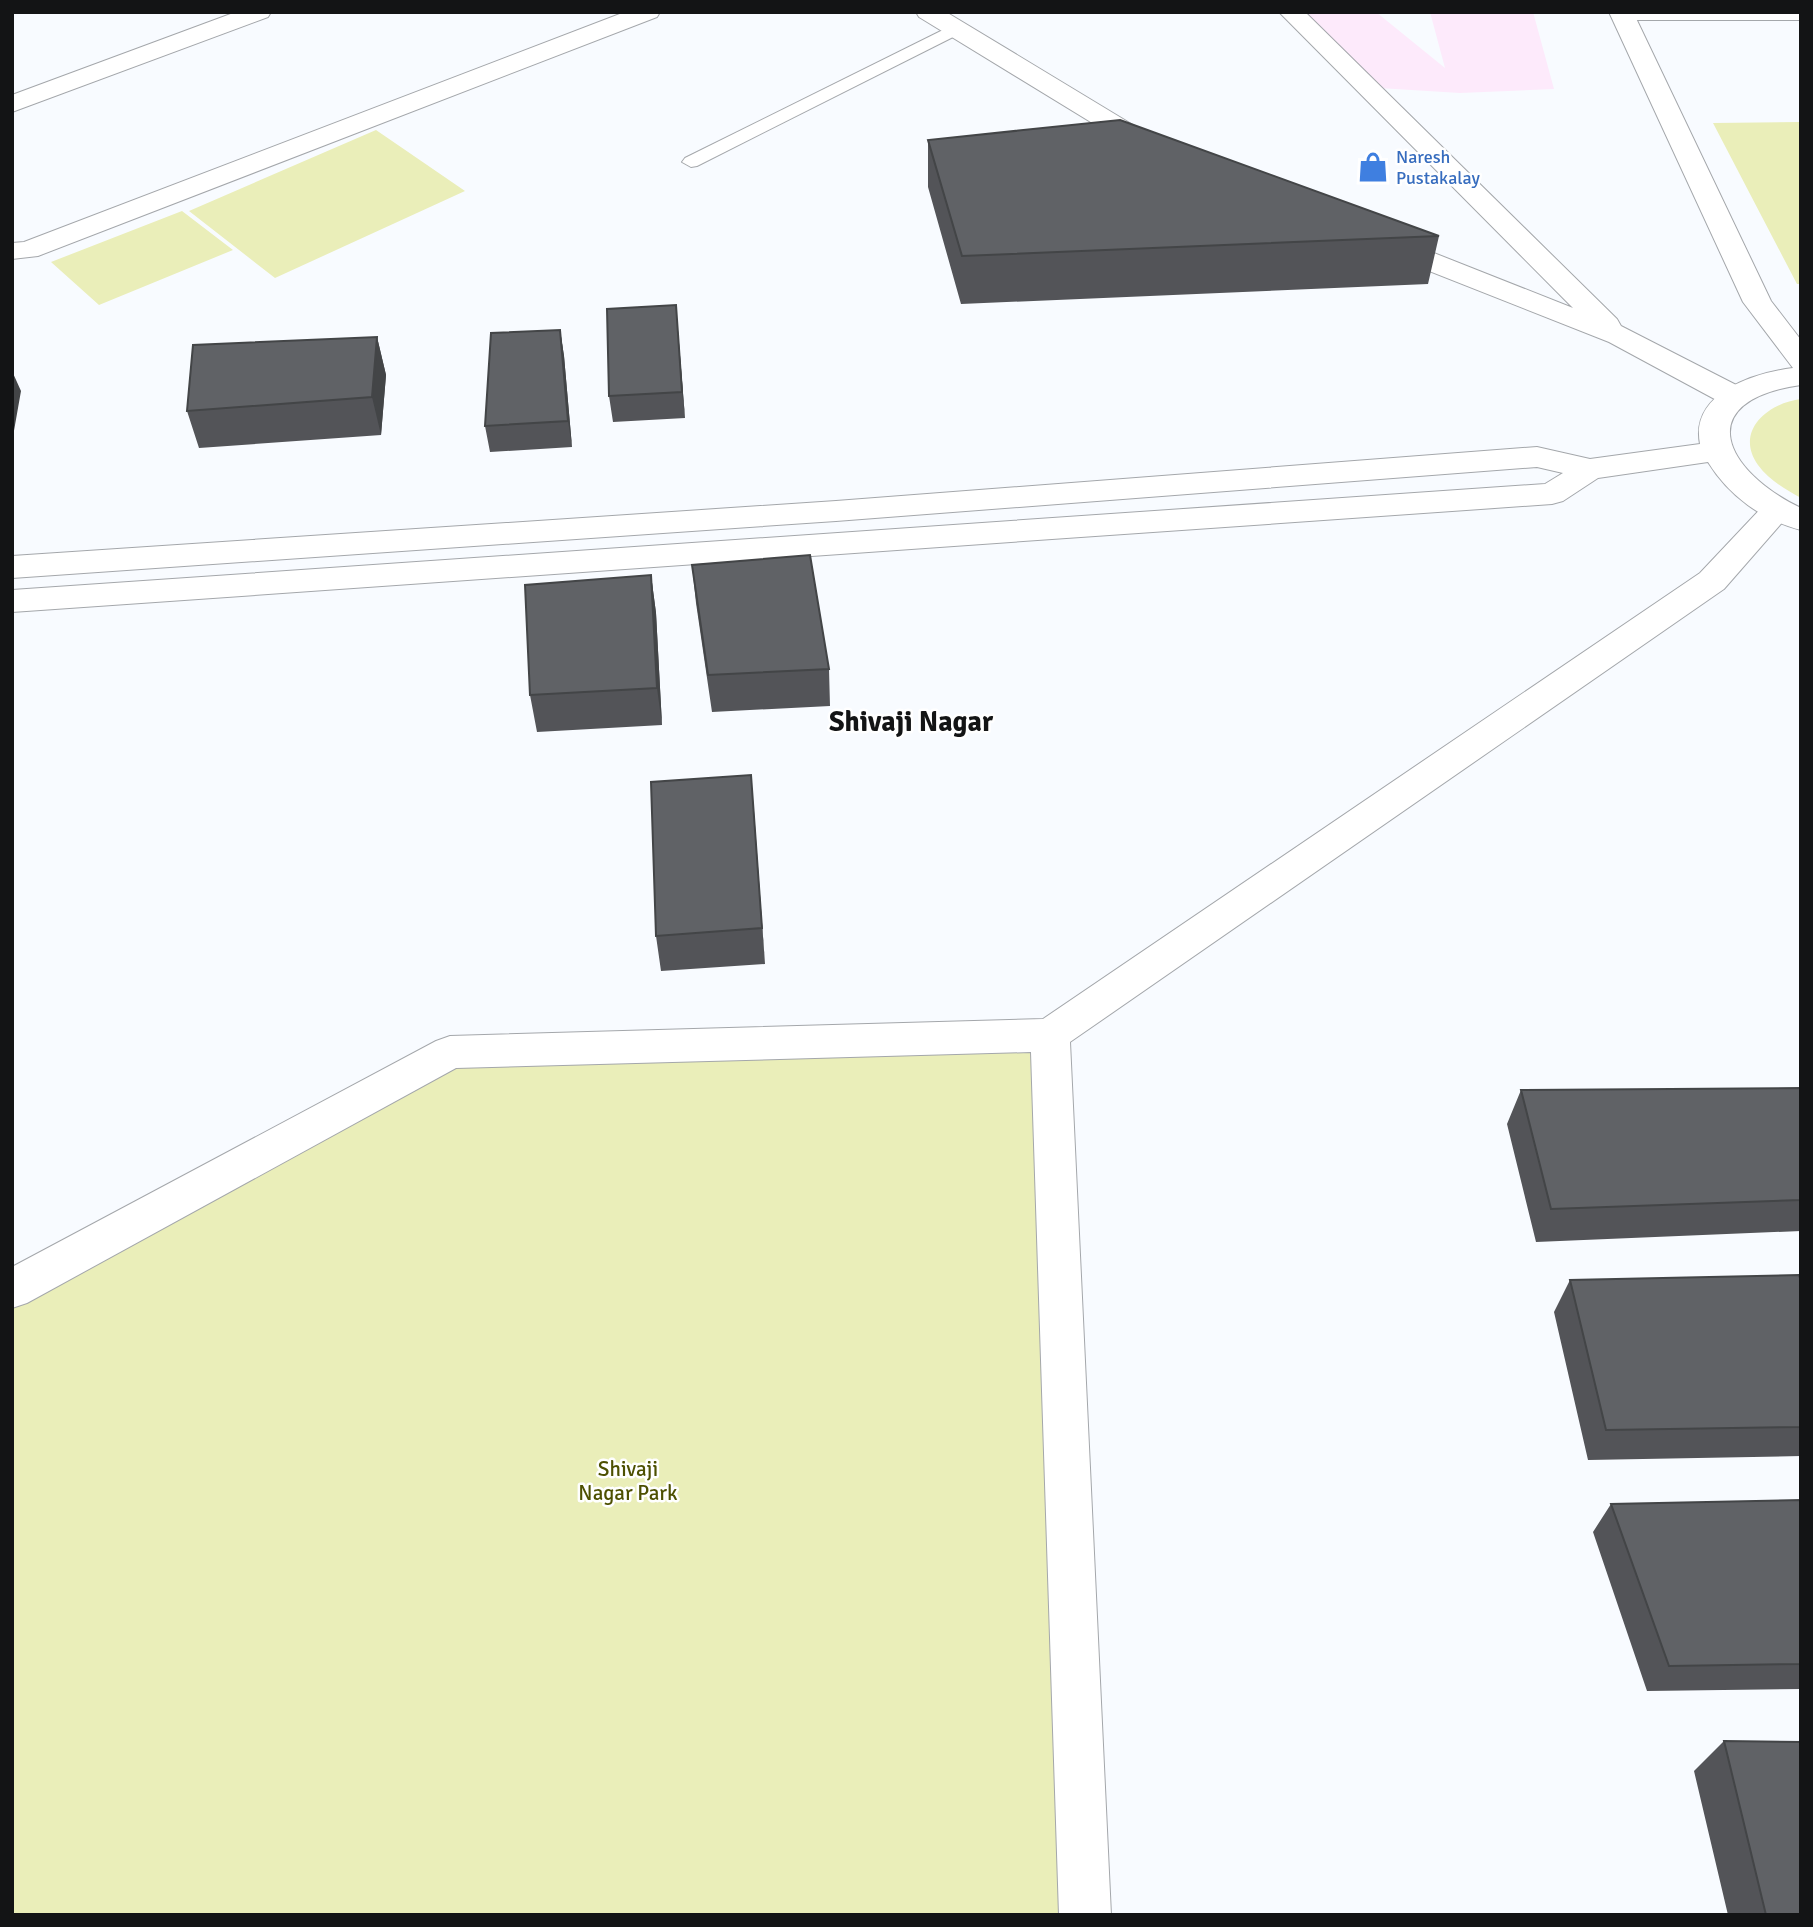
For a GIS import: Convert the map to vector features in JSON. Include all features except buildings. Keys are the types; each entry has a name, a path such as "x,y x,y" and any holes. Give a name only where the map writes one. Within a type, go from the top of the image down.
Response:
{"street":[{"path":"12,104 260,12"},
{"path":"17,246 648,12"},
{"path":"928,12 1150,147 1173,157"},
{"path":"1292,12 1619,337"},
{"path":"1801,13 1622,13 1757,302 1801,361"},
{"path":"1367,237 1619,337 1733,396"},
{"path":"12,1289 450,1052 1050,1035 1712,581 1789,515 1749,492 1729,472 1717,451 1714,430 1719,412 1733,396 1754,385 1801,376"},
{"path":"12,567 822,512 1537,457 1590,469 1717,451"},
{"path":"12,600 1552,494 1590,469"},
{"path":"1050,1035 1085,1915"}],"lane":[{"path":"691,162 955,29"}],"shaded area":[{"path":"1291,12 1376,12 1445,68 1430,12 1533,12 1554,89 1460,93 1379,88"}],"green space":[{"path":"1801,122 1801,284 1797,284 1713,123"},
{"path":"376,130 465,191 275,278 189,211"},
{"path":"182,211 233,250 99,305 51,262"},
{"path":"1801,399 1801,498 1762,470 1752,453 1750,441 1752,430 1767,413 1777,406"},
{"name":"Shivaji Nagar Park","path":"1048,1038 1082,1915 12,1915 12,1292 450,1052"}],"place":[{"name":"Naresh Pustakalay","path":"1373,167"}],"district":[{"name":"Shivaji Nagar","path":"911,721"}]}
